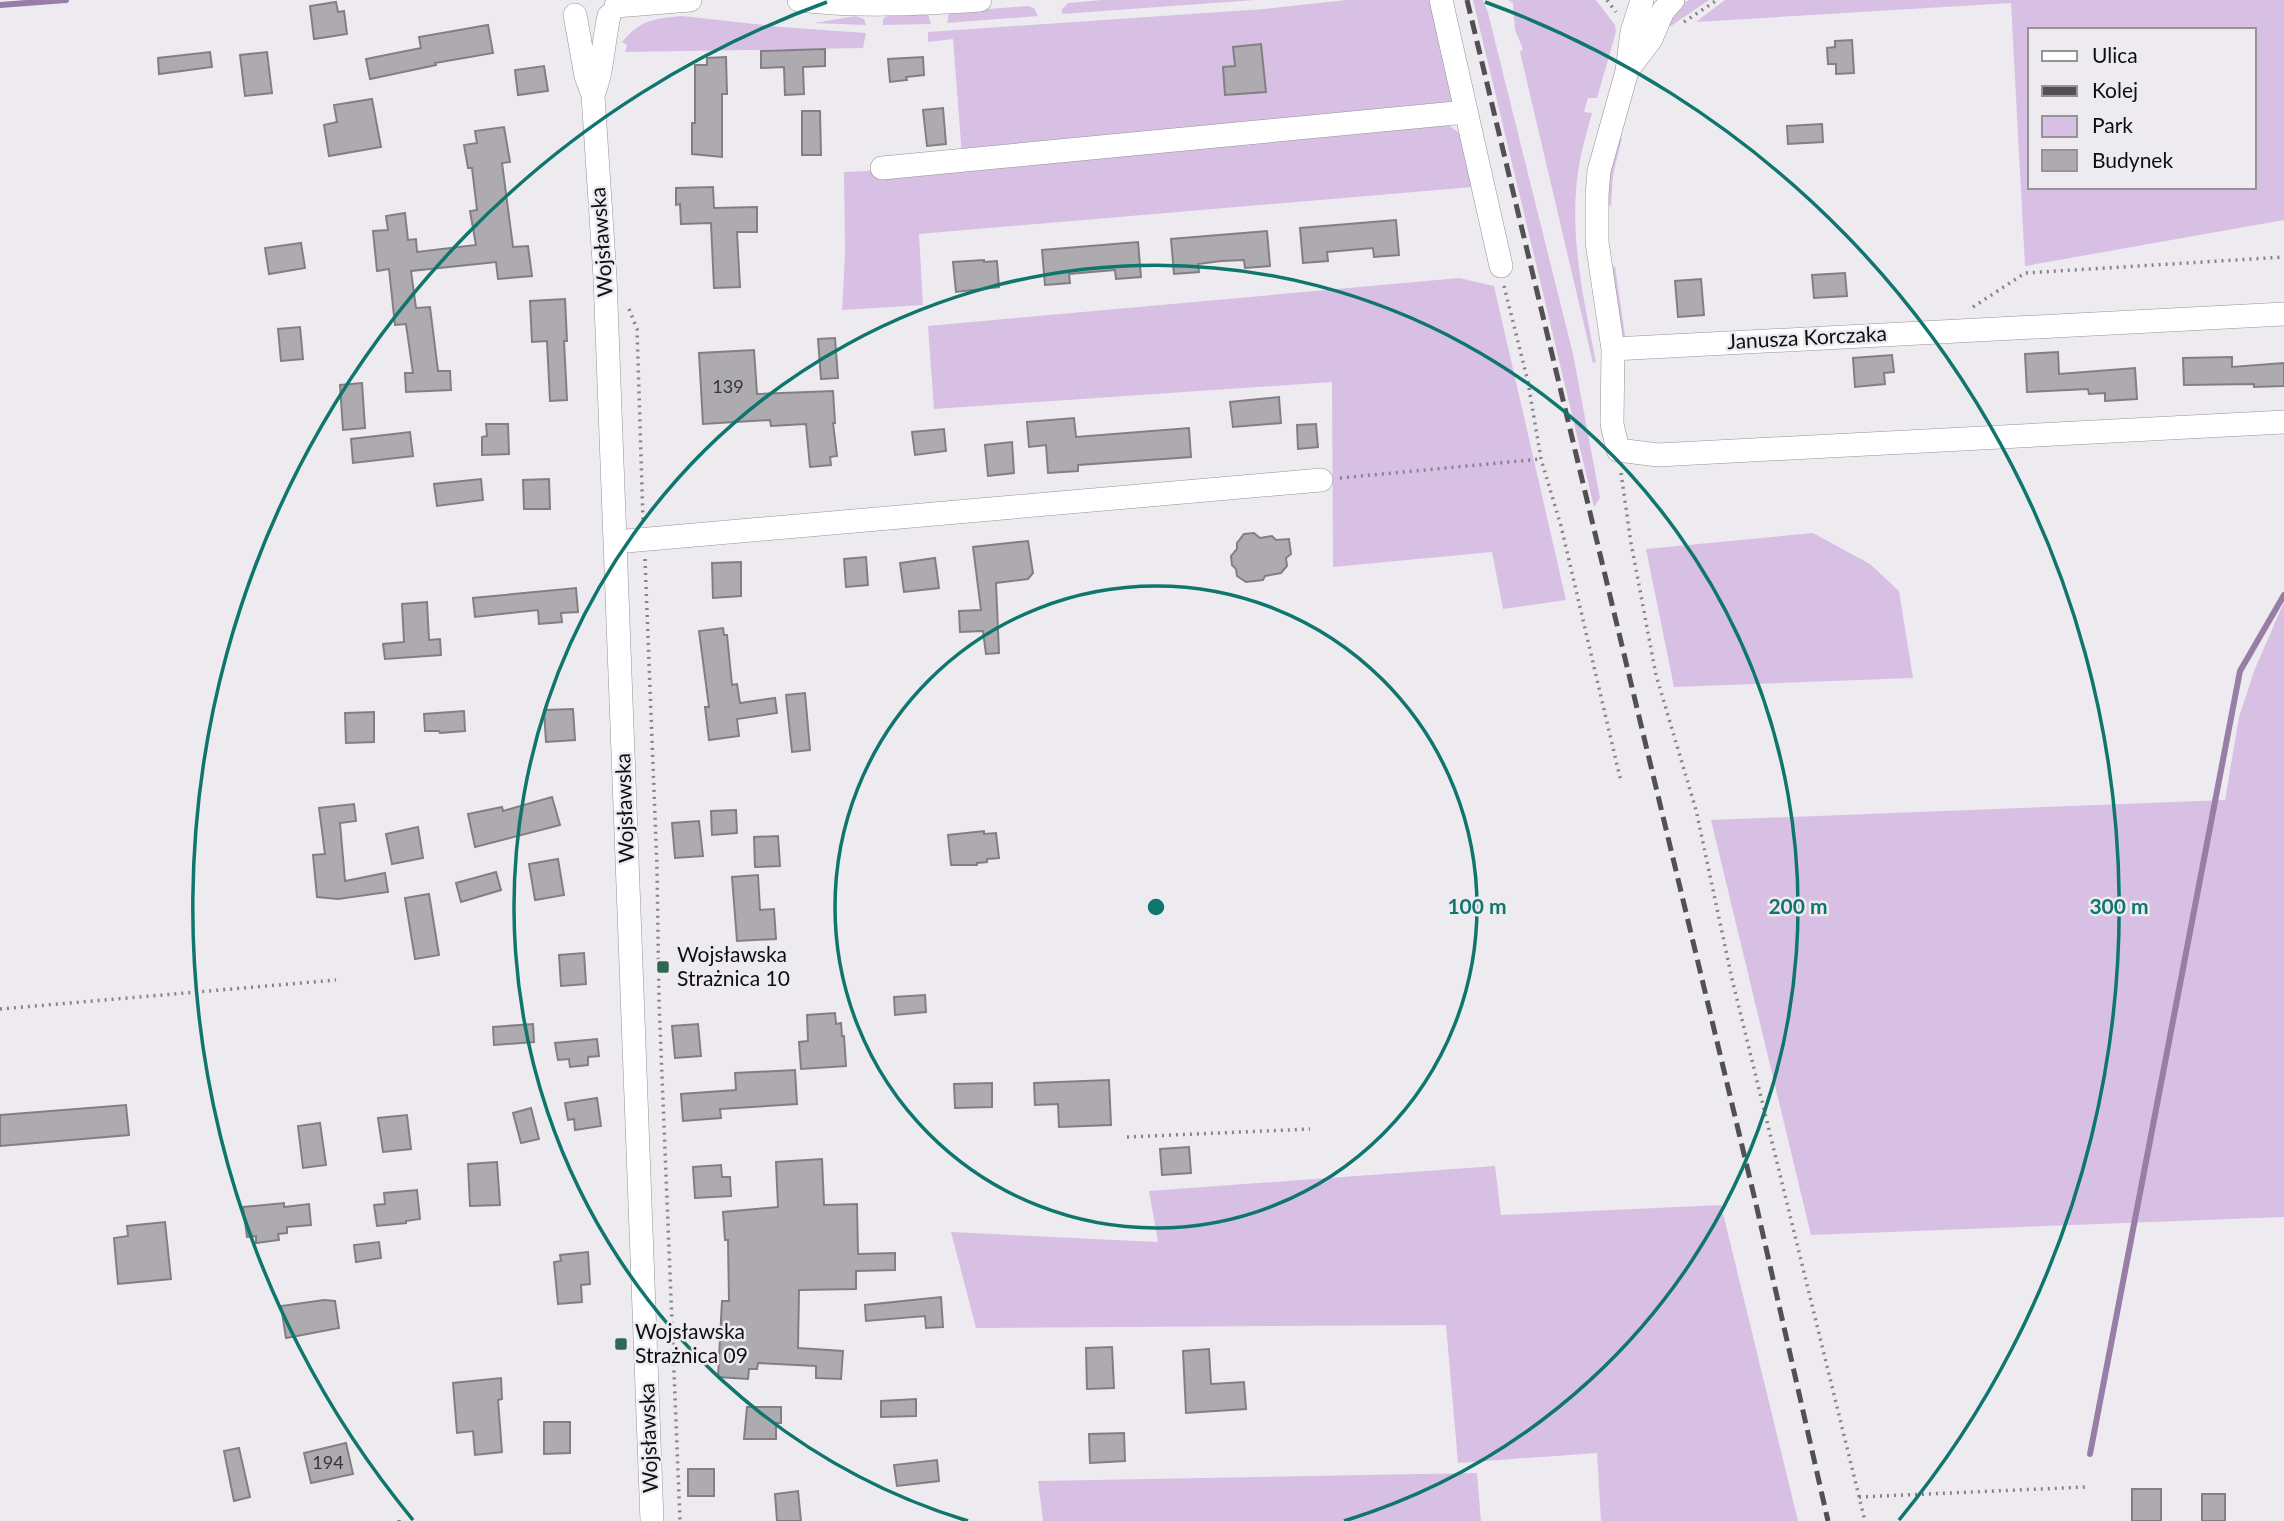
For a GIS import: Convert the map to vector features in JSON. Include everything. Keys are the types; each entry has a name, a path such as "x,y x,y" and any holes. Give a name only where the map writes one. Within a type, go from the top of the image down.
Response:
{"street":[{"path":"571,7 584,20 594,21 614,7 690,0"},
{"path":"799,0 907,5 980,0"},
{"path":"1441,0 1502,266"},
{"path":"1642,0 1632,32 1627,71 1599,171 1597,195 1597,242 1613,349 1612,424 1618,450 1658,455 2284,422"},
{"path":"1627,71 1651,39 1663,10 1673,0"},
{"name":"Wojsławska","path":"571,7 586,76 593,95 605,277 652,1521"},
{"name":"Wojsławska","path":"593,95 600,79 604,40 614,7"},
{"path":"882,169 1466,112"},
{"name":"Janusza Korczaka","path":"1613,349 2284,314"},
{"path":"615,542 1321,480"}],"path":[{"path":"1676,27 1717,0"},
{"path":"1969,309 2025,273 2284,257"},
{"path":"1502,266 1507,303 1528,382 1541,459 1561,526 1621,782"},
{"path":"628,305 636,329 680,1521"},
{"path":"1618,450 1631,543 1656,675 1696,810 1732,979 1865,1521"},
{"path":"1321,480 1541,459"},
{"path":"0,1009 336,980"},
{"path":"1127,1137 1310,1129"},
{"path":"1859,1497 2086,1487"}],"green space":[{"path":"1102,0 1255,0 1062,14 1062,9 1068,3"},
{"path":"1347,0 1433,0 1456,110 962,156 953,39 928,42 928,32 1264,9"},
{"path":"1473,0 1483,0 1488,13 1573,354 1600,498 1594,507"},
{"path":"1508,0 1596,0 1615,25 1616,32 1597,98 1588,98 1584,112 1592,113 1576,185 1578,261 1596,362 1593,363 1520,52 1523,49 1515,30 1513,3"},
{"path":"1689,0 1709,0 1671,26 1666,25 1682,3"},
{"path":"1725,0 2284,0 2284,220 2025,266 2011,3 1696,22"},
{"path":"1028,6 1034,8 1038,16 947,23 949,12"},
{"path":"890,14 928,14 931,24 883,25 883,19"},
{"path":"682,16 866,33 863,48 625,52 627,45 622,42 642,24 656,19"},
{"path":"856,16 864,19 866,25 814,23"},
{"path":"1447,124 1463,136 1473,187 919,234 923,305 842,310 845,255 844,172 950,167"},
{"path":"1622,138 1613,175 1611,207 1606,202 1616,140"},
{"path":"1615,266 1626,342 1623,339 1611,270"},
{"path":"1459,278 1494,286 1566,600 1503,609 1492,552 1333,567 1332,382 934,409 928,326"},
{"path":"1813,533 1870,564 1899,591 1913,678 1674,687 1646,549"},
{"path":"2284,602 2284,1217 1811,1235 1711,820 2225,800 2239,717 2254,671"},
{"path":"1495,1166 1501,1215 1721,1205 1798,1521 1601,1521 1597,1453 1458,1463 1446,1325 976,1328 951,1232 1158,1242 1149,1191"},
{"path":"1477,1473 1481,1521 1043,1521 1038,1481"}],"building":[{"path":"336,2 338,12 344,11 347,34 314,39 310,6"},
{"path":"488,25 493,53 435,63 436,65 370,79 366,59 421,48 419,37"},
{"path":"1852,40 1854,73 1836,74 1836,64 1828,64 1827,48 1835,47 1835,41"},
{"path":"1261,44 1266,92 1225,95 1223,67 1235,66 1233,47"},
{"path":"825,49 825,66 803,67 804,94 785,95 784,67 761,68 761,51"},
{"path":"210,52 212,67 159,74 158,58"},
{"path":"267,52 272,93 245,96 240,55"},
{"path":"726,57 727,94 722,94 722,157 692,154 695,65 707,65 707,58"},
{"path":"923,57 924,75 890,82 888,59"},
{"path":"544,66 548,91 518,95 515,70"},
{"path":"372,99 381,147 329,156 324,125 337,122 334,105"},
{"path":"943,108 946,144 927,146 923,110"},
{"path":"802,111 820,111 821,155 802,155"},
{"path":"1822,124 1823,142 1788,144 1787,126"},
{"path":"504,127 510,162 502,163 513,247 528,246 532,276 498,279 496,262 411,271 416,308 430,307 438,371 450,371 451,390 406,392 405,373 413,373 406,324 395,325 389,269 377,271 373,231 388,230 386,216 405,213 408,240 416,239 417,252 476,245 470,211 477,210 472,168 468,168 464,145 477,143 475,131"},
{"path":"713,187 714,208 757,207 757,232 737,232 740,287 714,288 711,223 681,224 680,204 676,205 676,188"},
{"path":"1396,220 1399,255 1374,257 1373,248 1327,252 1328,261 1303,263 1300,228"},
{"path":"1267,231 1270,266 1245,268 1244,260 1221,261 1198,264 1199,272 1174,274 1171,239"},
{"path":"1138,242 1141,277 1116,279 1115,270 1069,274 1070,283 1045,285 1042,250"},
{"path":"301,243 305,268 269,274 265,248"},
{"path":"997,261 999,287 956,292 953,262"},
{"path":"1845,273 1847,296 1814,298 1812,275"},
{"path":"1701,279 1704,315 1678,317 1675,281"},
{"path":"565,299 567,400 550,401 547,341 532,342 530,301"},
{"path":"300,327 303,359 281,361 278,329"},
{"path":"835,338 838,378 821,379 818,339"},
{"path":"754,350 757,394 833,391 837,456 830,457 831,465 810,467 806,424 771,426 770,420 703,424 699,353"},
{"path":"2058,352 2059,374 2135,368 2137,399 2105,401 2105,393 2089,394 2088,389 2027,392 2025,354"},
{"path":"1892,355 1894,372 1884,373 1885,384 1855,387 1853,358"},
{"path":"2232,357 2232,367 2284,363 2284,386 2184,385 2183,358"},
{"path":"362,383 365,428 343,430 340,385"},
{"path":"1279,397 1281,423 1233,427 1230,402"},
{"path":"1074,418 1076,437 1189,428 1191,457 1078,465 1078,471 1048,473 1046,445 1029,447 1027,422"},
{"path":"486,424 508,424 509,454 482,455 482,437 487,436"},
{"path":"1316,424 1318,447 1298,449 1297,425"},
{"path":"944,429 946,451 915,455 912,432"},
{"path":"410,432 413,456 353,463 351,439"},
{"path":"1012,442 1014,473 988,476 985,445"},
{"path":"481,479 483,500 437,506 434,484"},
{"path":"549,479 550,509 524,509 523,480"},
{"path":"1254,533 1260,538 1272,536 1276,540 1289,539 1291,554 1286,558 1287,566 1281,573 1265,576 1263,580 1246,582 1237,576 1231,556 1244,534"},
{"path":"1028,541 1033,573 1028,579 996,583 999,653 986,654 983,631 960,632 959,611 981,610 973,547"},
{"path":"866,557 868,585 846,587 844,559"},
{"path":"935,558 939,588 904,592 900,563"},
{"path":"741,562 741,596 713,598 712,563"},
{"path":"576,588 578,612 561,613 562,622 539,624 538,610 475,617 473,598"},
{"path":"427,602 429,640 440,639 441,655 385,659 383,644 404,642 402,604"},
{"path":"723,628 724,635 727,635 732,685 737,684 740,703 775,698 777,713 737,719 739,736 709,740 705,707 709,707 699,631"},
{"path":"805,693 810,750 792,752 786,695"},
{"path":"573,709 575,740 546,742 544,710"},
{"path":"464,711 465,731 425,731 424,714"},
{"path":"374,712 374,742 346,743 345,713"},
{"path":"552,797 560,825 475,847 468,814 502,807 503,811"},
{"path":"354,804 356,821 340,823 345,881 385,873 388,892 338,899 317,897 313,855 325,854 319,808"},
{"path":"736,810 737,833 712,835 711,811"},
{"path":"699,821 703,856 675,858 672,823"},
{"path":"418,827 423,858 392,864 386,834"},
{"path":"984,831 984,834 996,833 999,858 987,859 987,862 977,865 951,865 948,835"},
{"path":"778,836 780,866 755,867 754,837"},
{"path":"558,859 564,895 535,900 529,864"},
{"path":"496,872 501,890 461,902 456,883"},
{"path":"758,875 760,910 774,909 776,939 737,941 732,877"},
{"path":"429,894 439,955 415,959 405,898"},
{"path":"584,953 586,984 561,986 559,955"},
{"path":"925,995 926,1012 895,1015 894,997"},
{"path":"835,1013 836,1024 841,1023 844,1036 846,1066 801,1069 799,1042 808,1041 807,1015"},
{"path":"533,1024 534,1042 494,1045 493,1027"},
{"path":"698,1024 701,1056 675,1058 672,1026"},
{"path":"597,1039 599,1056 588,1057 588,1065 570,1067 569,1059 558,1060 555,1043"},
{"path":"795,1070 797,1104 720,1109 721,1118 683,1121 681,1094 736,1090 735,1073"},
{"path":"1109,1080 1111,1125 1059,1127 1058,1104 1035,1105 1034,1083"},
{"path":"992,1083 992,1107 955,1108 954,1084"},
{"path":"597,1098 601,1126 575,1130 574,1119 568,1120 565,1103"},
{"path":"126,1105 129,1135 0,1146 0,1115"},
{"path":"531,1108 539,1139 521,1143 513,1113"},
{"path":"407,1115 411,1149 383,1152 378,1118"},
{"path":"320,1123 326,1165 303,1168 298,1126"},
{"path":"1189,1147 1191,1173 1162,1175 1160,1149"},
{"path":"822,1159 824,1205 857,1204 858,1254 895,1253 895,1270 856,1271 856,1289 799,1290 798,1348 843,1351 841,1379 816,1378 816,1366 758,1363 757,1369 749,1369 748,1379 718,1377 722,1301 729,1301 728,1240 725,1240 723,1212 778,1207 776,1162"},
{"path":"497,1162 500,1205 470,1206 468,1164"},
{"path":"721,1165 722,1177 730,1177 731,1196 695,1198 693,1167"},
{"path":"417,1190 420,1219 377,1226 374,1205 385,1204 384,1193"},
{"path":"284,1203 284,1207 309,1204 311,1225 287,1227 287,1233 278,1234 279,1240 256,1243 256,1236 247,1237 243,1207"},
{"path":"165,1222 171,1279 118,1284 114,1238 128,1236 127,1226"},
{"path":"379,1242 381,1258 356,1262 354,1245"},
{"path":"588,1252 590,1284 581,1285 582,1302 558,1304 554,1262 561,1261 560,1255"},
{"path":"941,1297 943,1327 926,1328 925,1316 866,1321 865,1305"},
{"path":"335,1301 339,1328 286,1338 281,1306"},
{"path":"1112,1347 1114,1388 1087,1389 1086,1348"},
{"path":"1209,1349 1211,1384 1244,1382 1246,1409 1186,1413 1183,1351"},
{"path":"501,1378 502,1399 498,1400 502,1452 475,1455 473,1431 457,1433 453,1383"},
{"path":"916,1399 916,1416 881,1417 881,1401"},
{"path":"747,1407 781,1407 781,1423 776,1423 776,1439 744,1439"},
{"path":"544,1422 570,1422 570,1453 544,1454"},
{"path":"1124,1433 1125,1461 1090,1463 1089,1434"},
{"path":"346,1443 353,1474 311,1483 304,1453"},
{"path":"239,1448 250,1497 234,1501 224,1451"},
{"path":"937,1460 939,1481 897,1486 894,1465"},
{"path":"688,1469 714,1469 714,1496 688,1496"},
{"path":"2132,1489 2161,1489 2161,1521 2132,1521"},
{"path":"798,1491 801,1521 777,1521 775,1494"},
{"path":"2202,1494 2225,1494 2225,1521 2202,1521"}],"waterway":[{"path":"0,5 66,0"},
{"path":"2090,1454 2240,671 2284,595"}],"railway":[{"path":"1467,0 1756,1204 1828,1521"}],"place":[{"name":"Wojsławska Strażnica 10","path":"663,967"},
{"name":"Wojsławska Strażnica 09","path":"621,1344"}]}
